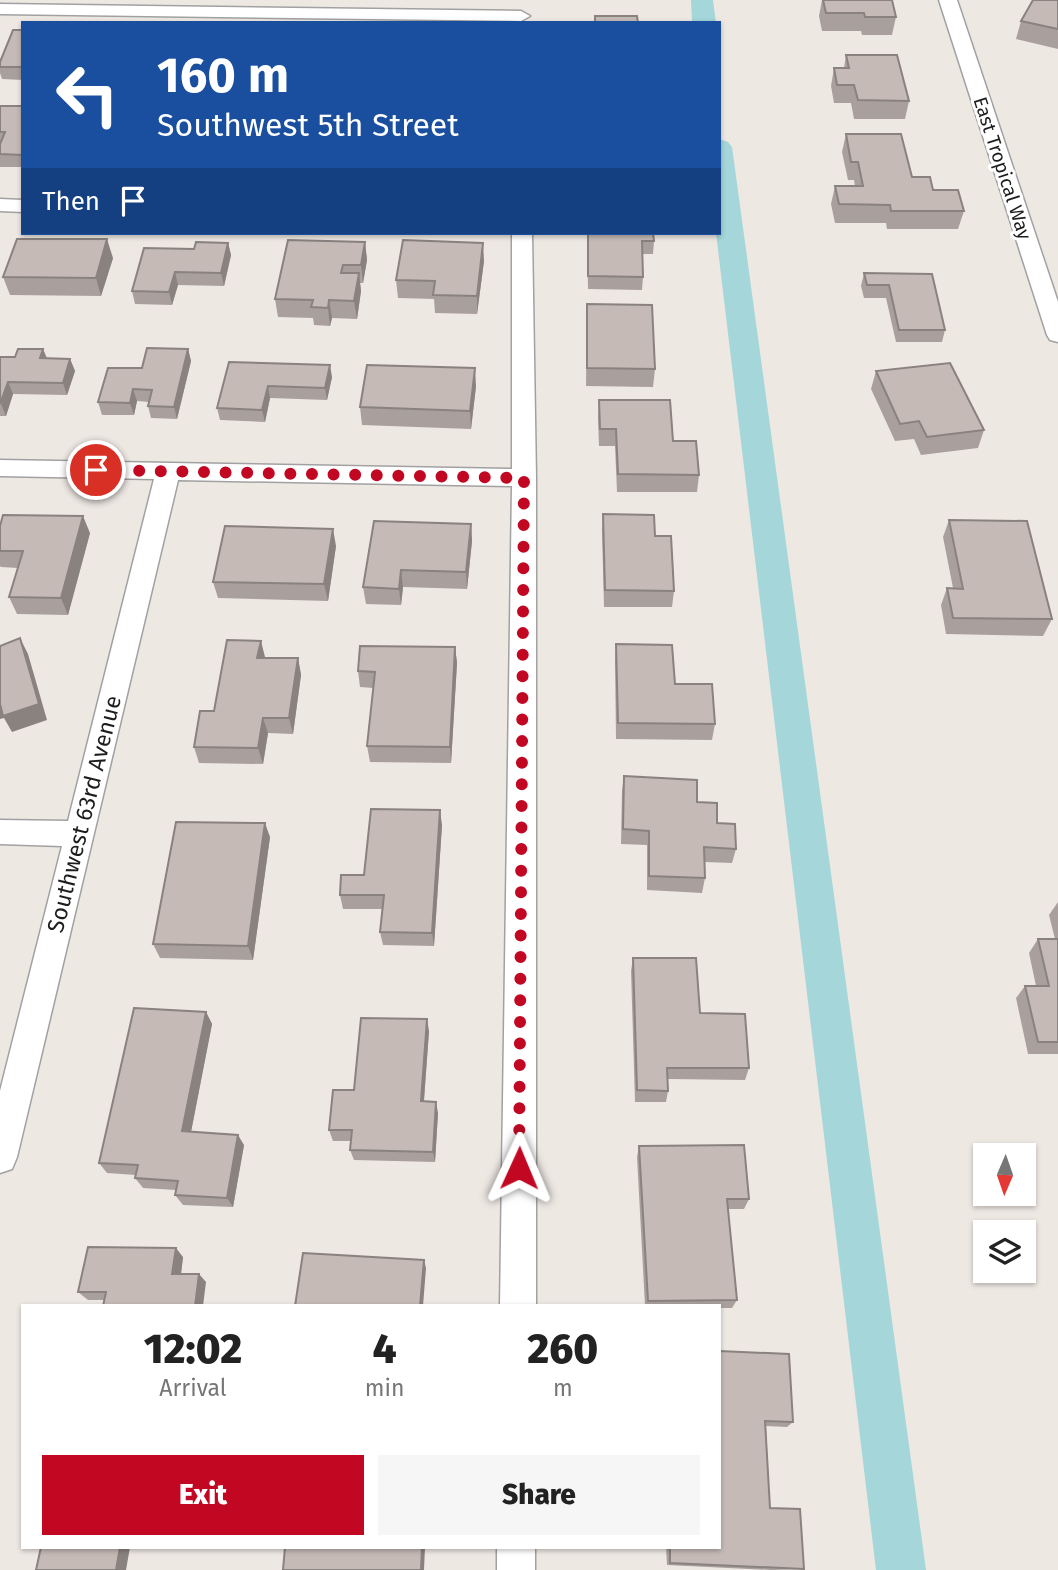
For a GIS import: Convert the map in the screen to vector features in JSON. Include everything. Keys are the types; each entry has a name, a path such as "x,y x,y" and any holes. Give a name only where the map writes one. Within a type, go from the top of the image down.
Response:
{"street":[{"name":"East Tropical Way","path":"948,0 1058,335"},
{"path":"0,9 521,13"},
{"path":"0,205 21,206"},
{"path":"518,1304 524,478 522,235"},
{"path":"0,468 524,478"},
{"name":"Southwest 63rd Avenue","path":"0,1157 168,472"},
{"path":"0,832 80,834"},
{"path":"516,1549 516,1570"}],"building":[{"path":"823,0 892,0 896,17 865,17 864,13 826,13"},
{"path":"1033,0 1058,0 1058,29 1021,21"},
{"path":"595,16 637,16 638,21 595,21"},
{"path":"13,30 21,30 21,67 0,67"},
{"path":"846,55 897,55 909,101 858,100 854,85 837,85 834,68 849,68"},
{"path":"0,106 21,106 21,155 0,154 0,144 5,132 0,132"},
{"path":"846,134 901,134 912,177 930,177 933,190 958,190 964,211 891,211 890,205 839,204 835,186 863,186 858,162 851,162"},
{"path":"588,235 653,235 654,241 642,241 643,277 588,276"},
{"path":"17,239 107,239 96,278 3,277"},
{"path":"288,240 365,242 361,265 343,265 341,273 359,273 354,301 329,300 328,308 311,307 313,300 275,299"},
{"path":"403,240 483,243 477,296 433,295 435,281 396,280"},
{"path":"196,242 228,243 221,273 175,272 169,292 132,291 144,248 194,249"},
{"path":"864,273 932,274 945,330 899,330 889,285 867,285"},
{"path":"587,304 652,305 655,369 587,368"},
{"path":"147,348 188,349 174,407 148,406 152,390 133,389 130,403 98,402 108,368 142,368"},
{"path":"18,349 43,349 40,358 70,359 63,383 8,382 0,404 0,357 15,357"},
{"path":"229,362 330,365 325,388 268,386 262,410 217,408"},
{"path":"950,363 984,430 927,437 919,421 900,424 876,371"},
{"path":"367,365 475,368 470,411 360,407"},
{"path":"599,400 670,400 673,441 696,441 699,475 618,474 616,429 600,429"},
{"path":"603,514 654,515 655,536 671,536 674,591 605,590"},
{"path":"3,515 83,516 61,598 9,597 23,551 0,551"},
{"path":"949,520 1027,521 1052,619 953,618 947,588 963,589"},
{"path":"374,521 471,524 466,572 401,570 399,589 363,587"},
{"path":"225,526 333,529 324,584 213,582"},
{"path":"20,638 39,704 3,716 0,704 0,646"},
{"path":"227,640 261,641 257,658 298,658 289,718 263,718 258,748 194,747 200,711 214,711"},
{"path":"616,644 672,645 675,684 712,684 715,724 618,723"},
{"path":"360,646 455,647 450,747 367,746 375,672 358,671"},
{"path":"624,776 697,780 697,802 717,803 717,823 735,824 736,849 704,847 705,878 649,876 649,831 623,829"},
{"path":"371,809 440,810 432,933 380,932 384,895 340,895 341,875 364,875"},
{"path":"176,822 265,823 248,946 153,944"},
{"path":"1038,939 1058,939 1058,1042 1038,1042 1025,986 1049,986"},
{"path":"633,958 696,958 700,1013 745,1014 749,1068 667,1068 668,1091 637,1090"},
{"path":"134,1008 206,1012 182,1131 238,1135 227,1198 175,1195 178,1181 135,1178 138,1165 99,1163"},
{"path":"361,1018 427,1019 421,1101 436,1102 433,1152 350,1150 352,1130 329,1130 333,1090 354,1090"},
{"path":"744,1145 749,1199 727,1199 737,1300 648,1301 639,1146"},
{"path":"88,1247 176,1248 172,1274 199,1274 195,1304 103,1304 106,1292 78,1292"},
{"path":"303,1253 424,1260 420,1304 295,1304"},
{"path":"721,1351 789,1354 793,1422 765,1421 770,1508 800,1509 804,1569 670,1563 670,1549 721,1549"},
{"path":"41,1549 120,1549 116,1570 36,1570"},
{"path":"285,1549 422,1549 421,1570 283,1570"}],"waterway":[{"path":"702,0 704,21"},
{"path":"721,163 901,1570"}],"route":[{"path":"96,470 524,478 519,1168"}]}
